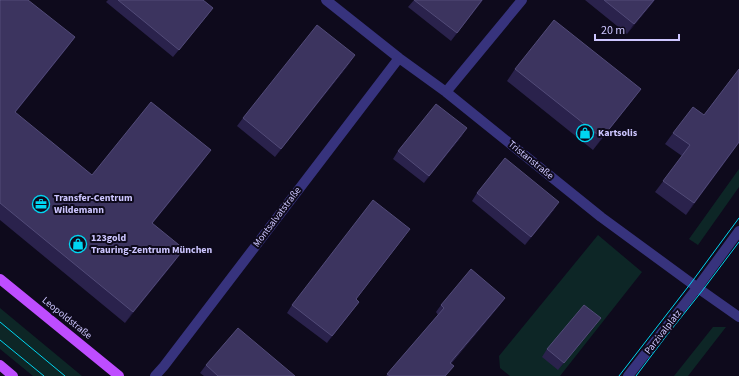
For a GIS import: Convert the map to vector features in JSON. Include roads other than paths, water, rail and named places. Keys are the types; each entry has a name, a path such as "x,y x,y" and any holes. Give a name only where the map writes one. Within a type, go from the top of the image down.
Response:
{"main road":[{"name":"Leopoldstraße","path":"0,278 119,376"},
{"path":"0,365 13,376"}],"street":[{"name":"Tristanstraße","path":"326,0 399,58 446,92 601,217 739,317"},
{"path":"446,92 522,0"},
{"name":"Montsalvatstraße","path":"155,376 399,58"},
{"name":"Parzivalplatz","path":"628,376 697,288 739,231"}],"tram line":[{"path":"619,376 739,218"},
{"path":"636,376 739,242"},
{"path":"0,322 65,376"},
{"path":"0,340 44,376"}],"place":[{"name":"Kartsolis","path":"585,133"},
{"name":"Transfer-Centrum Wildemann","path":"41,204"},
{"name":"123gold Trauring-Zentrum München","path":"78,244"}]}
